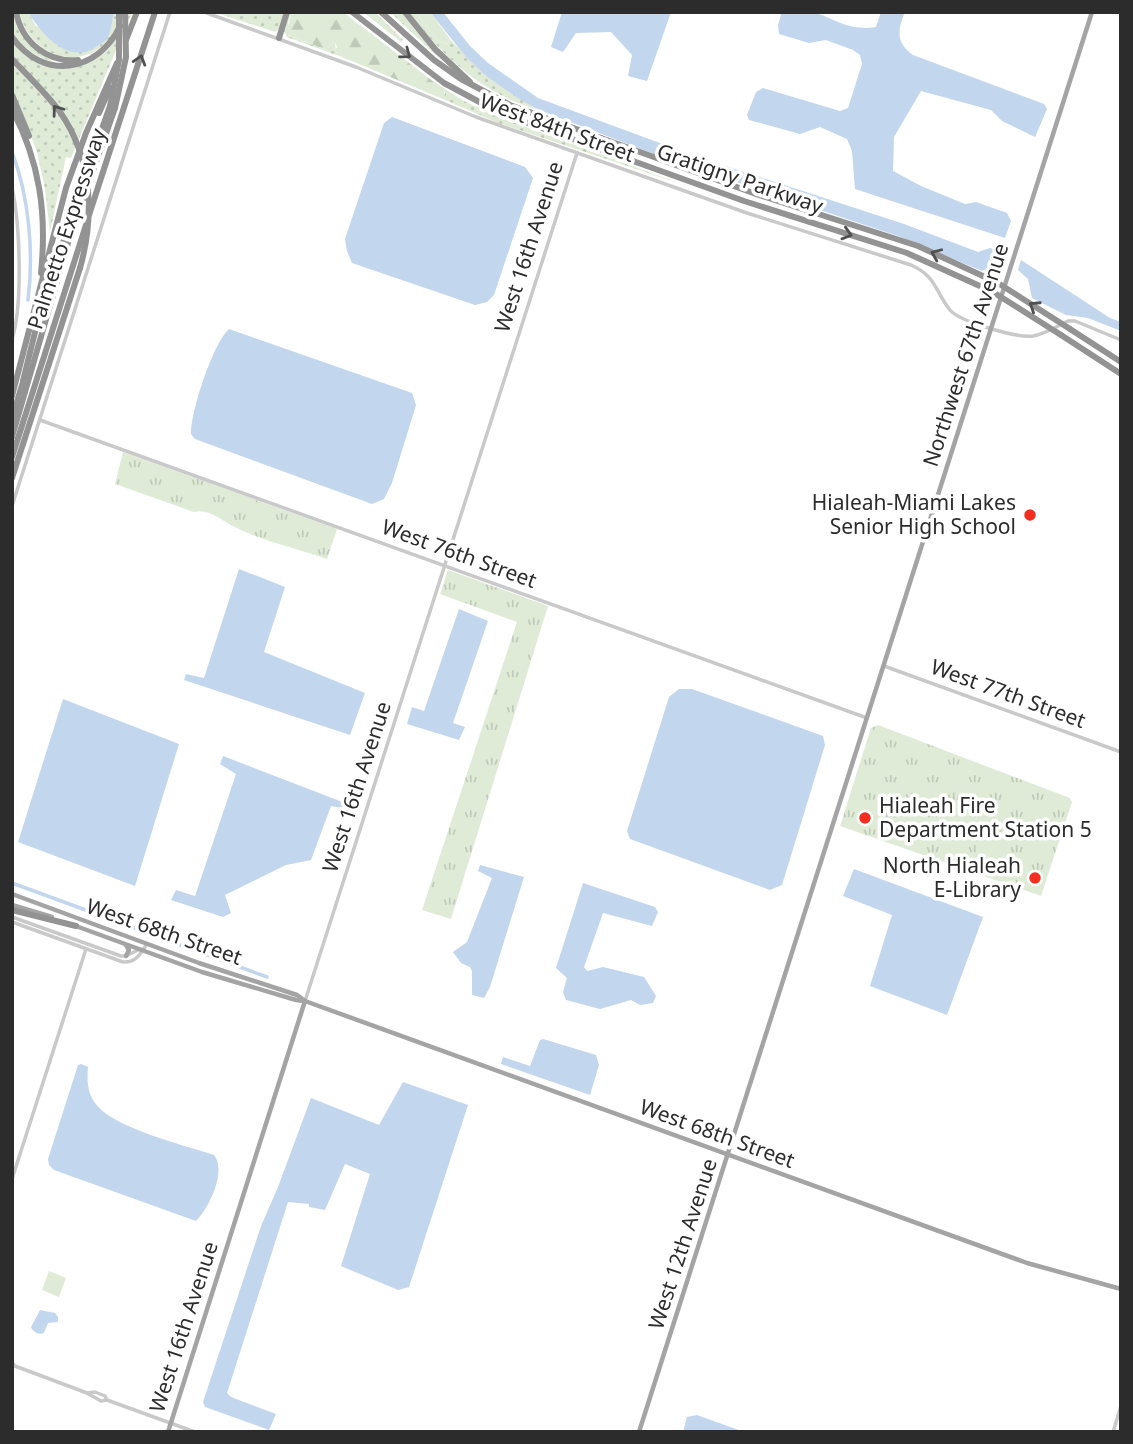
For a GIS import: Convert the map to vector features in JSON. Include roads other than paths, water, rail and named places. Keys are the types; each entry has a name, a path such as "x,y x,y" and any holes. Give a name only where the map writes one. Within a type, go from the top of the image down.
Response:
{"highway":[{"path":"16,12 30,43 49,56 75,61 100,53"},
{"path":"12,418 66,232 112,107 118,68 120,12"},
{"path":"12,37 35,59 55,65 85,63 100,53 113,39 125,12"},
{"path":"12,437 71,233 112,107 125,57 125,12"},
{"path":"23,381 73,179 139,12"},
{"name":"Palmetto Expressway","path":"12,396 70,175 139,12"},
{"name":"Palmetto Expressway","path":"12,457 155,12"},
{"path":"279,38 287,12"},
{"name":"Gratigny Parkway","path":"352,12 444,83 500,113 744,201 907,253 993,292 1121,374"},
{"name":"Gratigny Parkway","path":"381,12 434,60 510,106 756,194 918,246 998,284 1121,362"},
{"path":"405,12 435,49 474,86"},
{"path":"12,59 59,111 73,134 82,157 90,208 87,242 80,268 12,478"},
{"path":"12,95 27,129 39,180 44,216 40,291"},
{"path":"12,109 33,157"},
{"path":"12,910 76,926"}],"main road":[{"name":"Northwest 67th Avenue","path":"781,986 1092,12"},
{"name":"West 68th Street","path":"12,894 286,991 305,1001 1027,1263 1121,1289"},
{"name":"West 68th Street","path":"12,905 225,979 305,1001"},
{"path":"126,944 129,950 126,956"},
{"name":"West 12th Avenue","path":"639,1432 781,986"},
{"name":"West 16th Avenue","path":"168,1432 305,1001"}],"street":[{"path":"12,506 170,12"},
{"name":"West 84th Street","path":"204,12 279,38 476,117 747,213 911,265 928,275 951,311 958,317 1023,336 1033,336 1075,321 1121,340"},
{"name":"West 16th Avenue","path":"305,1001 577,152"},
{"path":"12,188 18,230 16,317 12,339"},
{"name":"West 76th Street","path":"40,420 867,718"},
{"name":"West 77th Street","path":"884,666 1121,752"},
{"path":"12,917 126,956 141,949"},
{"path":"12,922 118,961 131,962 147,944"},
{"path":"86,949 95,946"},
{"path":"12,1179 86,949"},
{"path":"13,1365 87,1393 95,1392 105,1396 107,1400 195,1432"},
{"path":"1112,1432 1121,1406"}],"water":[{"path":"28,12 114,12 107,39 93,49 73,52 47,37"},
{"path":"430,12 443,12 470,46 488,63 538,98 695,156 904,224 978,252 990,248 1002,252 1001,256 995,264 982,271 898,236 667,159 539,110 485,75 466,57"},
{"path":"562,12 671,12 647,81 628,76 632,55 611,32 576,33 563,52 551,47"},
{"path":"782,12 812,12 845,25 867,28 876,27 881,12 905,12 900,25 900,36 903,46 913,55 1044,104 1047,109 1035,137 1002,121 991,110 921,91 894,137 893,171 965,204 976,202 1007,213 1011,221 1005,238 855,189 852,151 847,139 820,127 800,134 749,120 747,115 756,92 763,88 840,111 848,108 862,64 860,55 853,50 826,40 809,43 779,34 778,25"},
{"path":"392,117 525,167 533,178 494,295 487,302 475,305 352,263 345,239 384,123"},
{"path":"1021,260 1110,318 1121,322 1121,331 1088,318 1066,315 1032,298 1028,279 1018,270"},
{"path":"229,329 412,393 416,405 392,483 384,499 372,504 195,439 191,434 198,395 216,348"},
{"path":"239,569 285,587 264,652 365,693 350,735 184,680 186,674 204,678"},
{"path":"459,609 488,621 453,723 465,727 459,740 407,724 412,707 424,711"},
{"path":"679,689 692,689 823,736 825,745 782,885 770,890 630,839 627,831 669,697"},
{"path":"63,699 179,744 135,886 18,842"},
{"path":"223,756 345,803 342,808 331,806 311,860 286,865 225,895 231,913 223,917 171,900 176,890 195,896 236,774 220,764"},
{"path":"480,865 524,877 490,987 484,998 472,995 472,971 461,963 453,952 467,942 492,878 478,871"},
{"path":"854,869 983,917 947,1015 870,986 892,915 843,896"},
{"path":"583,883 655,907 658,912 652,926 603,913 584,967 587,971 603,967 644,977 656,996 653,1003 640,1005 631,1000 600,1009 566,1000 563,992 567,978 556,968"},
{"path":"540,1040 596,1055 599,1065 590,1095 501,1064 503,1057 530,1066"},
{"path":"78,1065 88,1067 90,1095 104,1112 132,1128 214,1155 218,1170 215,1189 196,1221 54,1170 49,1165 48,1159"},
{"path":"403,1082 468,1105 409,1287 398,1290 341,1266 370,1174 345,1164 325,1210 309,1207 309,1204 288,1202 227,1393 231,1397 276,1414 269,1430 205,1407 203,1402 261,1226 311,1098 379,1125"},
{"path":"40,1310 55,1313 58,1322 48,1323 44,1333 40,1334 34,1332 31,1327"},
{"path":"697,1415 744,1432 683,1432 687,1417"}],"waterway":[{"path":"12,152 23,187 29,225 28,300"},
{"path":"12,883 143,931"},
{"path":"155,936 267,977"}],"place":[{"name":"Hialeah-Miami Lakes Senior High School","path":"1030,515"},
{"name":"Hialeah Fire Department Station 5","path":"865,818"},
{"name":"North Hialeah E-Library","path":"1035,878"}]}
